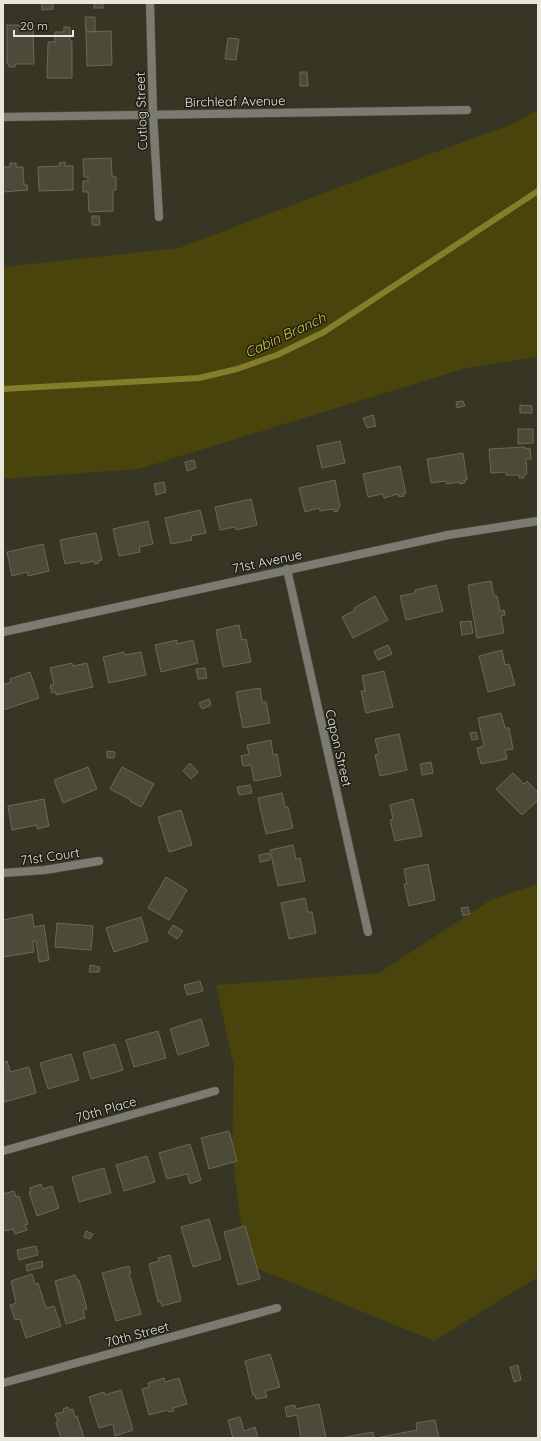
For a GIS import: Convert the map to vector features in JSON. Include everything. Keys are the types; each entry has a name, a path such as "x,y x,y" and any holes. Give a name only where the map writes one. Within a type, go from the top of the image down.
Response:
{"street":[{"name":"Cutlog Street","path":"150,3 153,114 159,217"},
{"name":"Birchleaf Avenue","path":"3,117 467,110"},
{"name":"71st Avenue","path":"3,632 448,535 538,521"},
{"name":"Capon Street","path":"287,569 368,932"},
{"name":"71st Court","path":"3,873 46,870 99,861"},
{"name":"70th Place","path":"3,1151 215,1091"},
{"name":"70th Street","path":"3,1384 277,1308"}],"shaded area":[{"path":"538,109 538,357 466,368 139,469 3,479 3,267 179,248 515,123"},
{"path":"538,884 538,1277 434,1341 246,1264 232,1153 234,1067 216,985 379,973 492,899"}],"building":[{"path":"42,3 53,3 53,9 42,10"},
{"path":"94,3 103,3 103,8 94,8"},
{"path":"85,17 95,17 95,31 86,32"},
{"path":"7,25 33,25 34,64 15,64 15,67 9,67 9,64 7,64"},
{"path":"64,27 70,27 70,41 72,41 72,78 47,78 48,42 55,42 55,32 64,32"},
{"path":"111,31 112,65 87,66 86,32"},
{"path":"228,38 239,39 236,60 225,59"},
{"path":"300,72 307,72 308,86 300,86"},
{"path":"111,158 112,176 116,177 116,190 113,190 113,211 89,212 88,192 83,192 83,181 88,181 88,177 84,177 83,159"},
{"path":"65,162 65,166 73,166 73,190 39,191 38,167 60,166 59,163"},
{"path":"10,163 16,163 16,167 23,167 24,185 27,185 28,190 3,192 3,167 10,167"},
{"path":"92,216 99,216 100,225 92,225"},
{"path":"463,401 465,406 457,408 456,402"},
{"path":"520,405 532,406 532,413 520,413"},
{"path":"373,415 376,426 367,428 363,418"},
{"path":"518,429 533,429 533,443 518,444"},
{"path":"340,441 345,463 322,468 317,446"},
{"path":"525,447 525,449 530,448 531,459 526,459 527,474 524,475 524,478 519,478 519,475 506,475 506,472 491,473 489,449"},
{"path":"463,453 467,480 464,480 465,483 460,484 460,482 447,484 446,481 431,483 427,459"},
{"path":"194,460 196,468 187,471 185,462"},
{"path":"400,466 406,493 403,494 404,496 399,497 398,494 384,498 383,494 368,497 363,474"},
{"path":"335,480 340,507 338,508 338,511 334,512 334,509 320,511 319,508 305,512 299,488"},
{"path":"164,482 166,492 156,495 154,484"},
{"path":"251,499 257,525 236,530 235,527 220,530 215,507"},
{"path":"200,510 206,533 191,536 192,540 171,544 165,518"},
{"path":"148,521 153,544 139,547 140,552 119,556 113,529"},
{"path":"96,533 102,560 98,561 99,563 95,564 94,561 81,564 80,561 65,564 60,540"},
{"path":"43,544 49,571 28,576 27,572 12,576 7,552"},
{"path":"491,581 494,596 497,596 500,611 504,610 505,615 501,616 504,633 477,638 468,585"},
{"path":"436,585 443,611 406,620 400,596 415,593 415,590"},
{"path":"375,596 388,620 353,638 342,617"},
{"path":"471,621 473,633 462,635 460,622"},
{"path":"239,625 242,640 246,639 251,662 223,667 216,630"},
{"path":"177,640 177,644 193,640 198,663 161,672 155,645"},
{"path":"388,645 392,654 378,660 374,651"},
{"path":"502,650 505,665 509,664 515,685 488,692 479,656"},
{"path":"124,652 124,655 141,652 146,675 109,683 103,657"},
{"path":"72,663 73,666 87,663 93,687 56,695 56,692 52,693 50,685 54,685 50,668"},
{"path":"205,668 207,678 198,679 196,669"},
{"path":"384,671 393,707 366,713 361,691 365,691 362,676"},
{"path":"30,672 39,698 3,710 3,685 11,682 10,679"},
{"path":"260,688 262,702 266,702 270,723 243,728 236,692"},
{"path":"209,699 211,705 202,709 199,703"},
{"path":"501,713 505,728 509,728 513,749 505,750 507,759 481,764 477,748 484,746 478,718"},
{"path":"476,732 478,739 472,740 470,733"},
{"path":"399,734 407,770 380,776 375,755 379,754 375,739"},
{"path":"271,740 273,755 277,754 281,776 254,781 251,765 243,766 241,756 249,754 247,745"},
{"path":"107,751 115,752 114,758 107,758"},
{"path":"431,762 433,773 422,775 420,764"},
{"path":"190,763 198,772 191,779 183,771"},
{"path":"88,767 97,789 63,803 54,780"},
{"path":"122,767 154,784 141,807 110,789"},
{"path":"513,773 524,784 527,781 538,793 538,800 522,815 496,789"},
{"path":"250,785 252,793 239,795 237,787"},
{"path":"282,793 285,807 288,807 293,828 266,834 258,798"},
{"path":"44,799 49,826 37,829 37,825 12,830 8,806"},
{"path":"413,799 422,836 395,841 390,820 393,819 390,805"},
{"path":"181,810 192,845 169,852 158,817"},
{"path":"293,845 296,859 300,858 305,881 278,886 270,850"},
{"path":"269,853 270,860 260,862 259,855"},
{"path":"428,864 435,900 409,906 404,884 407,884 404,869"},
{"path":"166,877 187,890 169,920 148,908"},
{"path":"305,898 308,912 312,912 316,933 289,939 281,903"},
{"path":"468,907 470,914 463,916 461,908"},
{"path":"32,914 34,927 44,925 49,960 39,962 36,941 33,941 34,952 3,957 3,920"},
{"path":"141,917 148,941 114,952 106,928"},
{"path":"57,923 93,926 91,950 55,947"},
{"path":"173,925 183,931 177,939 168,933"},
{"path":"90,965 100,967 99,972 89,972"},
{"path":"200,981 203,991 187,995 184,985"},
{"path":"201,1019 209,1045 178,1055 170,1029"},
{"path":"158,1031 166,1058 134,1067 126,1040"},
{"path":"115,1044 123,1070 91,1079 83,1053"},
{"path":"71,1054 79,1080 48,1089 40,1063"},
{"path":"7,1061 10,1072 29,1067 36,1093 4,1102 3,1062"},
{"path":"229,1131 237,1161 209,1169 201,1138"},
{"path":"190,1144 201,1180 190,1184 187,1174 167,1179 159,1153"},
{"path":"147,1156 155,1182 124,1191 116,1165"},
{"path":"104,1168 111,1193 79,1202 72,1177"},
{"path":"41,1184 43,1189 52,1186 59,1208 37,1216 29,1192 31,1192 30,1188"},
{"path":"14,1191 16,1197 19,1196 28,1224 25,1225 27,1230 15,1234 13,1229 5,1231 3,1226 3,1194"},
{"path":"209,1219 221,1259 193,1267 181,1227"},
{"path":"245,1226 260,1279 238,1285 224,1232"},
{"path":"86,1231 93,1234 90,1239 84,1237"},
{"path":"36,1246 38,1255 19,1260 17,1250"},
{"path":"170,1255 181,1301 162,1306 160,1301 158,1302 149,1264 159,1261 158,1258"},
{"path":"42,1261 43,1267 27,1271 26,1265"},
{"path":"129,1266 131,1273 129,1273 141,1314 116,1321 102,1273"},
{"path":"32,1274 35,1284 38,1283 46,1308 54,1306 61,1326 26,1338 20,1319 15,1320 10,1305 16,1303 11,1281"},
{"path":"75,1275 77,1280 79,1280 87,1309 83,1310 85,1318 66,1324 55,1281"},
{"path":"270,1354 280,1387 265,1391 267,1397 256,1399 255,1395 253,1395 245,1361"},
{"path":"518,1365 521,1380 514,1382 510,1367"},
{"path":"164,1378 165,1382 179,1378 187,1404 173,1408 174,1411 169,1412 168,1410 149,1415 142,1389 149,1387 148,1383"},
{"path":"121,1390 133,1430 115,1436 113,1424 99,1428 89,1397 104,1392 105,1395"},
{"path":"319,1404 326,1438 301,1438 297,1415 287,1417 285,1407 295,1405 296,1409"},
{"path":"68,1407 69,1410 73,1409 75,1417 77,1416 84,1438 61,1438 56,1423 58,1422 55,1414 64,1412 63,1409"},
{"path":"240,1417 244,1431 255,1427 258,1438 233,1438 228,1420"},
{"path":"435,1420 439,1438 376,1438 417,1430 416,1423"},
{"path":"373,1432 374,1438 341,1438"}],"waterway":[{"name":"Cabin Branch","path":"3,389 199,378 237,369 277,355 324,332 538,191"}]}
